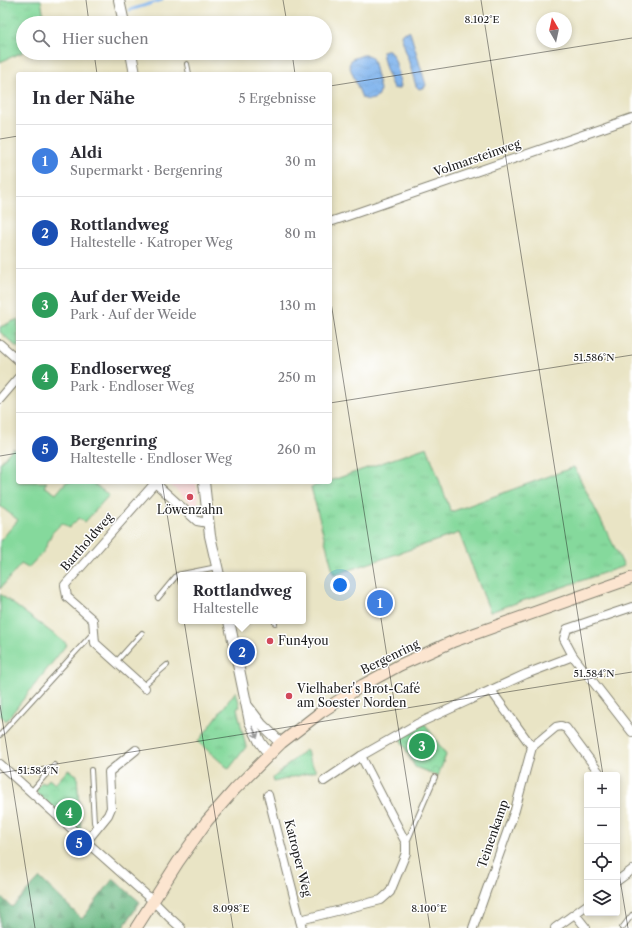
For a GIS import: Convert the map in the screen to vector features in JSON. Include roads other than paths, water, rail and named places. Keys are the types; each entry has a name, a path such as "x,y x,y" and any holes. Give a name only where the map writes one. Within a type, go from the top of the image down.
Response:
{"main road":[{"name":"Bergenring","path":"136,928 178,862 207,821 269,754 321,712 363,685 454,641 632,578"}],"street":[{"path":"119,0 122,16"},
{"path":"132,60 135,72"},
{"name":"Volmarsteinweg","path":"332,221 632,118"},
{"path":"0,344 16,358"},
{"path":"0,398 16,380"},
{"name":"Bartholdweg","path":"144,687 95,643 93,620 67,597 65,586 154,484"},
{"path":"156,484 197,521 208,523"},
{"path":"204,484 208,523 218,571"},
{"path":"632,607 567,629 564,639 573,656 632,732"},
{"path":"230,624 250,722 260,742 269,754"},
{"path":"324,781 361,756 417,724 532,672 573,656"},
{"path":"492,690 532,747 556,727 562,726 566,728 599,772"},
{"path":"247,706 261,724 281,743"},
{"name":"Teinenkamp","path":"473,928 515,810 532,747"},
{"path":"86,842 108,815 111,808 110,772 136,750"},
{"path":"301,924 381,900 390,892 406,853 406,842 361,756"},
{"path":"0,764 153,901 181,928"},
{"name":"Katroper Weg","path":"268,795 301,924"},
{"path":"618,880 632,870"},
{"path":"555,928 584,907"},
{"path":"575,914 586,928"}],"lane":[{"path":"187,64 189,72"},
{"path":"208,572 218,571"},
{"path":"158,598 178,575"},
{"path":"0,735 94,632"},
{"path":"115,662 142,633"},
{"path":"144,687 167,665"},
{"path":"31,792 54,765"},
{"path":"91,770 94,822 97,829"},
{"path":"406,842 435,777"},
{"path":"622,928 632,915"}],"water":[{"path":"409,31 426,85 425,87 419,89 416,86 401,35 402,33"},
{"path":"389,50 394,58 401,86 400,88 393,88 391,84 382,52"},
{"path":"363,55 371,57 373,60 380,89 379,96 371,100 362,98 349,65 352,59"}],"waterway":[{"path":"130,10 162,0"}],"place":[{"name":"Löwenzahn","path":"190,497"},
{"name":"Aldi","path":"380,603"},
{"name":"Fun4you","path":"270,641"},
{"name":"Rottlandweg","path":"242,652"},
{"name":"Vielhaber's Brot-Café am Soester Norden","path":"289,696"},
{"name":"Auf der Weide","path":"422,746"},
{"name":"Endloserweg","path":"69,813"},
{"name":"Bergenring","path":"79,843"}]}
